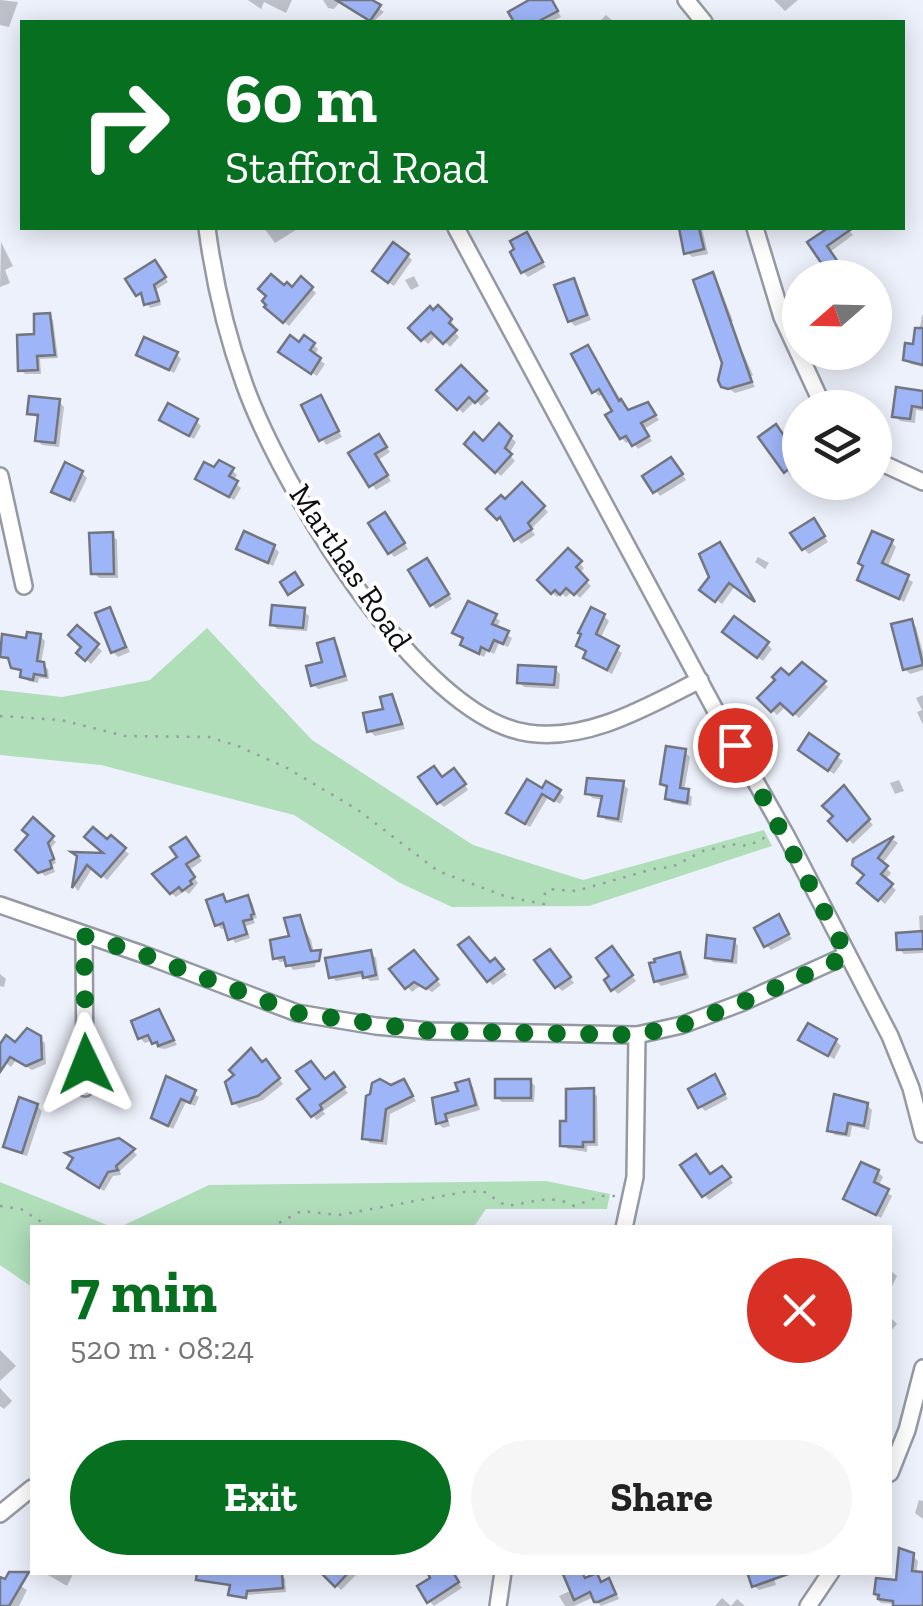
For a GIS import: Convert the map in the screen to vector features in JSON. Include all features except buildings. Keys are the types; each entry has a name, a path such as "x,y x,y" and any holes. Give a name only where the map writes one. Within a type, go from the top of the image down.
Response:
{"street":[{"path":"686,0 702,20"},
{"name":"Marthas Road","path":"207,230 234,356 272,448 357,588 439,686 471,712 492,723 524,733 558,735 590,728 700,680"},
{"path":"457,230 787,837 890,1036 923,1134"},
{"path":"756,230 782,317 816,390"},
{"path":"892,468 923,482"},
{"path":"0,476 24,586"},
{"path":"0,906 142,954 268,1004 320,1018 430,1031 636,1035 682,1025 848,956"},
{"path":"84,936 85,1088"},
{"path":"625,1225 636,1177 636,1035"},
{"path":"892,1468 907,1430 923,1368"},
{"path":"0,1491 6,1510 30,1490"},
{"path":"498,1606 503,1575"},
{"path":"808,1606 829,1575"}],"path":[{"path":"0,716 60,720 125,736 209,738 238,746 287,768 358,810 438,870 507,897 544,904 550,889 576,891 672,867 703,851 736,844 748,846 767,836"},
{"path":"275,1225 301,1211 339,1215 464,1192 483,1191 506,1206 533,1200 562,1200 574,1206 610,1195"},
{"path":"0,1206 21,1209 47,1225"}],"green space":[{"path":"207,628 312,740 473,845 583,880 764,830 772,846 589,906 452,907 400,883 294,815 101,765 0,755 0,690 62,697 150,680"},
{"path":"546,1181 610,1194 607,1209 486,1209 475,1225 124,1225 209,1185"},
{"path":"0,1182 107,1225 30,1225 30,1286 0,1265"}],"route":[{"path":"86,1064 84,936 297,1013 430,1031 636,1035 682,1025 848,956 735,745"}]}
